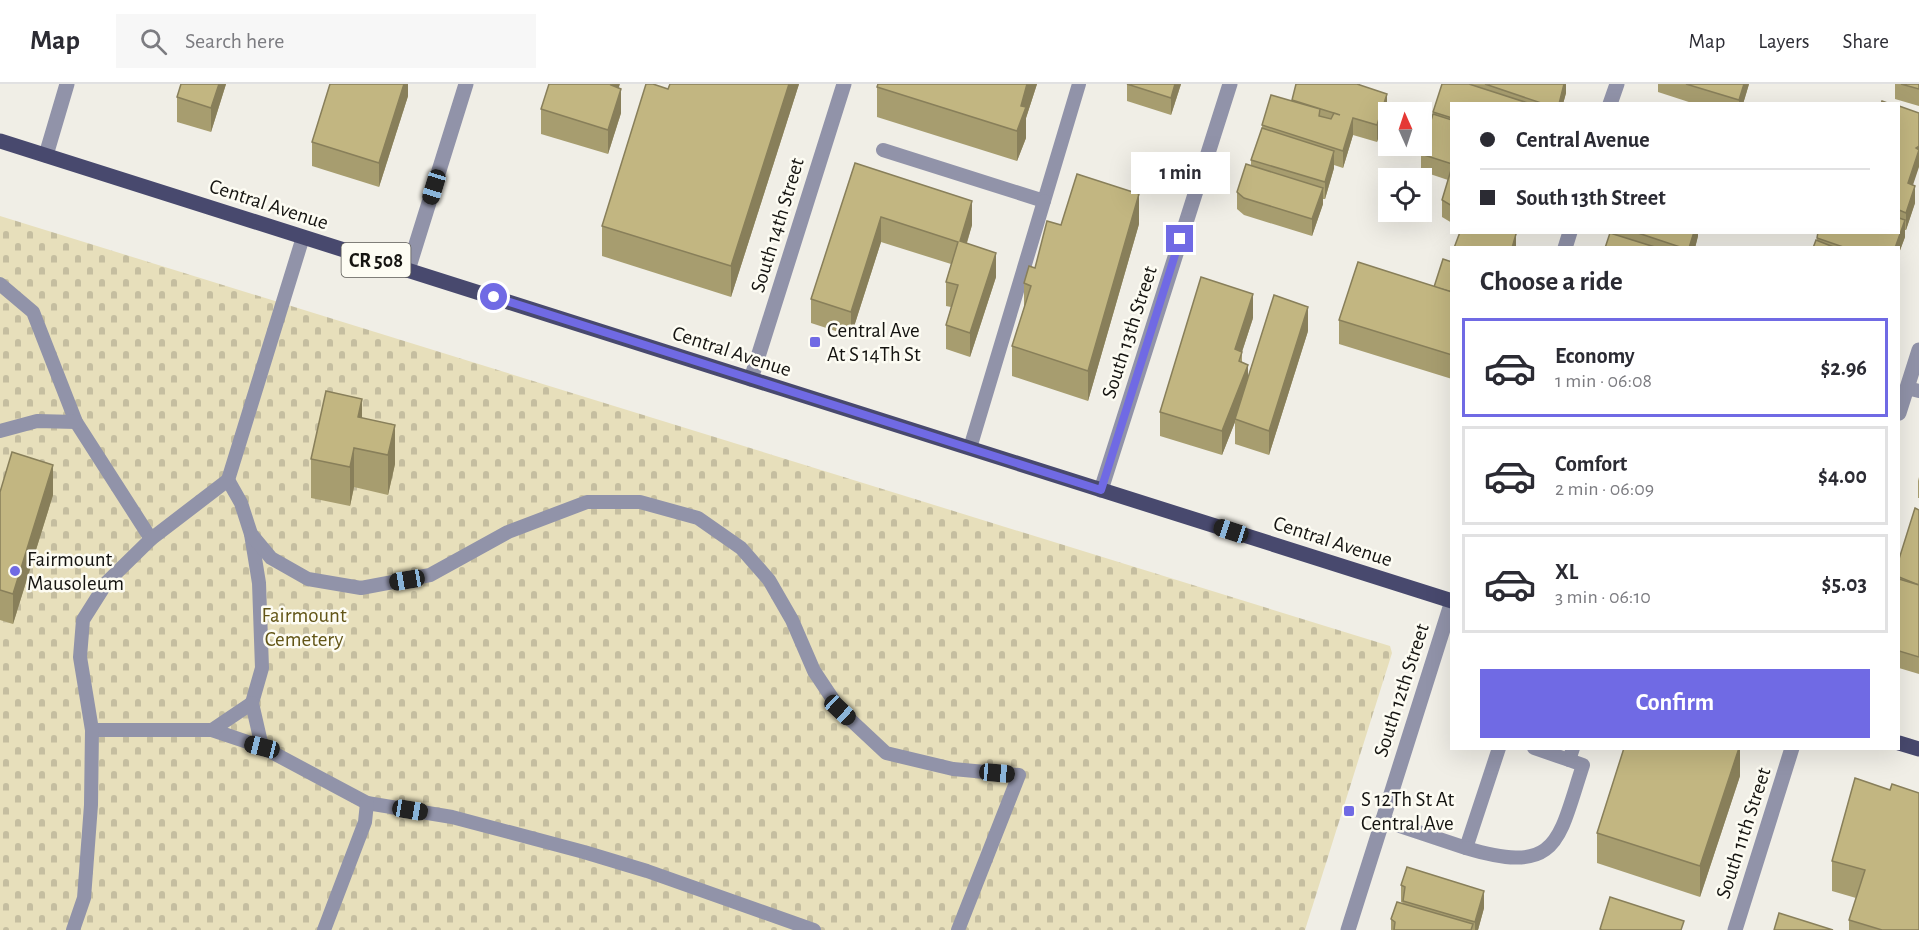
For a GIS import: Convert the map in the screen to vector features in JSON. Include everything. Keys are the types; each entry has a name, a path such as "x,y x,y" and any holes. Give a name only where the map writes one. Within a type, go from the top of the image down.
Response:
{"main road":[{"name":"Central Avenue","path":"0,141 1450,600"},
{"path":"1900,743 1919,749"}],"street":[{"path":"46,155 68,84"},
{"path":"408,270 466,84"},
{"name":"South 14th Street","path":"751,379 844,84"},
{"name":"South 13th Street","path":"1101,490 1230,84"},
{"path":"1611,102 1617,84"},
{"path":"1900,411 1913,390 1919,350"},
{"name":"South 12th Street","path":"1348,930 1450,607"},
{"name":"South 11th Street","path":"1735,930 1791,750"}],"lane":[{"path":"970,448 1079,84"},
{"path":"884,150 1044,201"},
{"path":"73,930 84,898 91,805 92,730 80,657 84,620 107,582 151,539 228,480 303,237"},
{"path":"0,284 33,312 76,422 151,539"},
{"path":"0,431 37,421 76,422"},
{"path":"228,480 242,503 251,534 259,583 262,668 252,703 262,747"},
{"path":"251,534 271,558 308,579 360,588 430,575 508,532 587,502 640,502 698,518 741,548 770,580 792,620 814,670 840,710 886,753 952,769 1019,775 958,930"},
{"path":"212,730 252,703"},
{"path":"92,730 212,730 262,747 368,803 452,817 584,852 646,871 814,930"},
{"path":"1466,848 1498,750"},
{"path":"1382,820 1498,858 1521,859 1538,854 1556,843 1583,765 1571,754 1546,750"},
{"path":"324,930 365,822 368,803"}],"green space":[{"name":"Fairmount Cemetery","path":"0,216 1390,646 1392,653 1305,930 0,930"}],"building":[{"path":"181,84 219,84 211,108 177,97"},
{"path":"330,84 404,84 379,163 312,142"},
{"path":"549,84 612,84 621,89 608,130 541,109"},
{"path":"646,84 668,89 670,84 789,84 731,266 602,226"},
{"path":"878,84 1027,84 1021,106 1026,107 1017,131 877,87"},
{"path":"1127,84 1175,84 1171,98"},
{"path":"1296,84 1357,84 1387,94 1384,102 1378,102 1377,125 1353,118 1343,151 1262,125 1271,95 1320,109 1319,116 1331,119 1334,113 1292,100"},
{"path":"1442,84 1469,84 1525,102 1450,102 1450,117 1433,112"},
{"path":"1485,84 1564,84 1560,102 1538,102"},
{"path":"1686,84 1744,84 1739,100"},
{"path":"1901,84 1919,84 1919,89"},
{"path":"1900,106 1919,113 1919,146 1916,148 1919,150 1908,183 1915,186 1906,213 1900,210"},
{"path":"1433,114 1450,119 1450,163 1427,156 1432,156"},
{"path":"1262,128 1334,151 1325,182 1251,160"},
{"path":"855,163 972,201 960,241 996,253 970,333 946,325 958,285 946,282 958,242 881,217 851,312 811,299"},
{"path":"1246,164 1323,188 1312,219 1244,198 1237,192"},
{"path":"1450,173 1450,205 1442,200"},
{"path":"1077,174 1139,194 1088,371 1012,346 1031,286 1024,283 1029,266 1035,268 1047,221 1061,225"},
{"path":"1900,218 1905,220 1900,234"},
{"path":"1459,234 1516,234 1513,246 1455,246"},
{"path":"1610,234 1613,234 1652,246 1606,246"},
{"path":"1641,234 1693,234 1690,246 1677,246"},
{"path":"1818,234 1900,234 1896,246 1840,246 1817,238"},
{"path":"1816,240 1831,246 1814,246"},
{"path":"1443,259 1450,261 1450,291 1434,287"},
{"path":"1358,262 1450,291 1450,354 1339,320"},
{"path":"1201,277 1253,294 1235,349 1242,352 1239,361 1248,365 1222,431 1160,412"},
{"path":"1274,295 1308,307 1269,431 1235,419"},
{"path":"326,391 362,399 358,417 395,425 388,455 354,448 350,467 311,459"},
{"name":"Fairmount Mausoleum","path":"12,452 53,465 13,594 0,590 0,492"},
{"path":"1915,508 1919,510 1919,585 1900,577 1900,556"},
{"path":"1900,579 1919,585 1919,657 1900,651"},
{"path":"1623,750 1738,750 1700,866 1597,833"},
{"path":"1855,778 1890,790 1892,784 1919,793 1919,930 1882,930 1849,920 1865,870 1832,861"},
{"path":"1407,867 1484,891 1475,922 1403,901 1405,887 1401,885"},
{"path":"1610,897 1684,921 1681,930 1602,930 1600,929"},
{"path":"1397,902 1473,924 1471,930 1394,930 1395,922 1391,919"},
{"path":"1779,913 1833,930 1774,930"}],"place":[{"name":"Central Ave At S 14Th St","path":"815,342"},
{"name":"Fairmount Mausoleum","path":"15,571"},
{"name":"S 12Th St At Central Ave","path":"1349,811"}],"route":[{"path":"494,297 1101,490 1180,239"}]}
